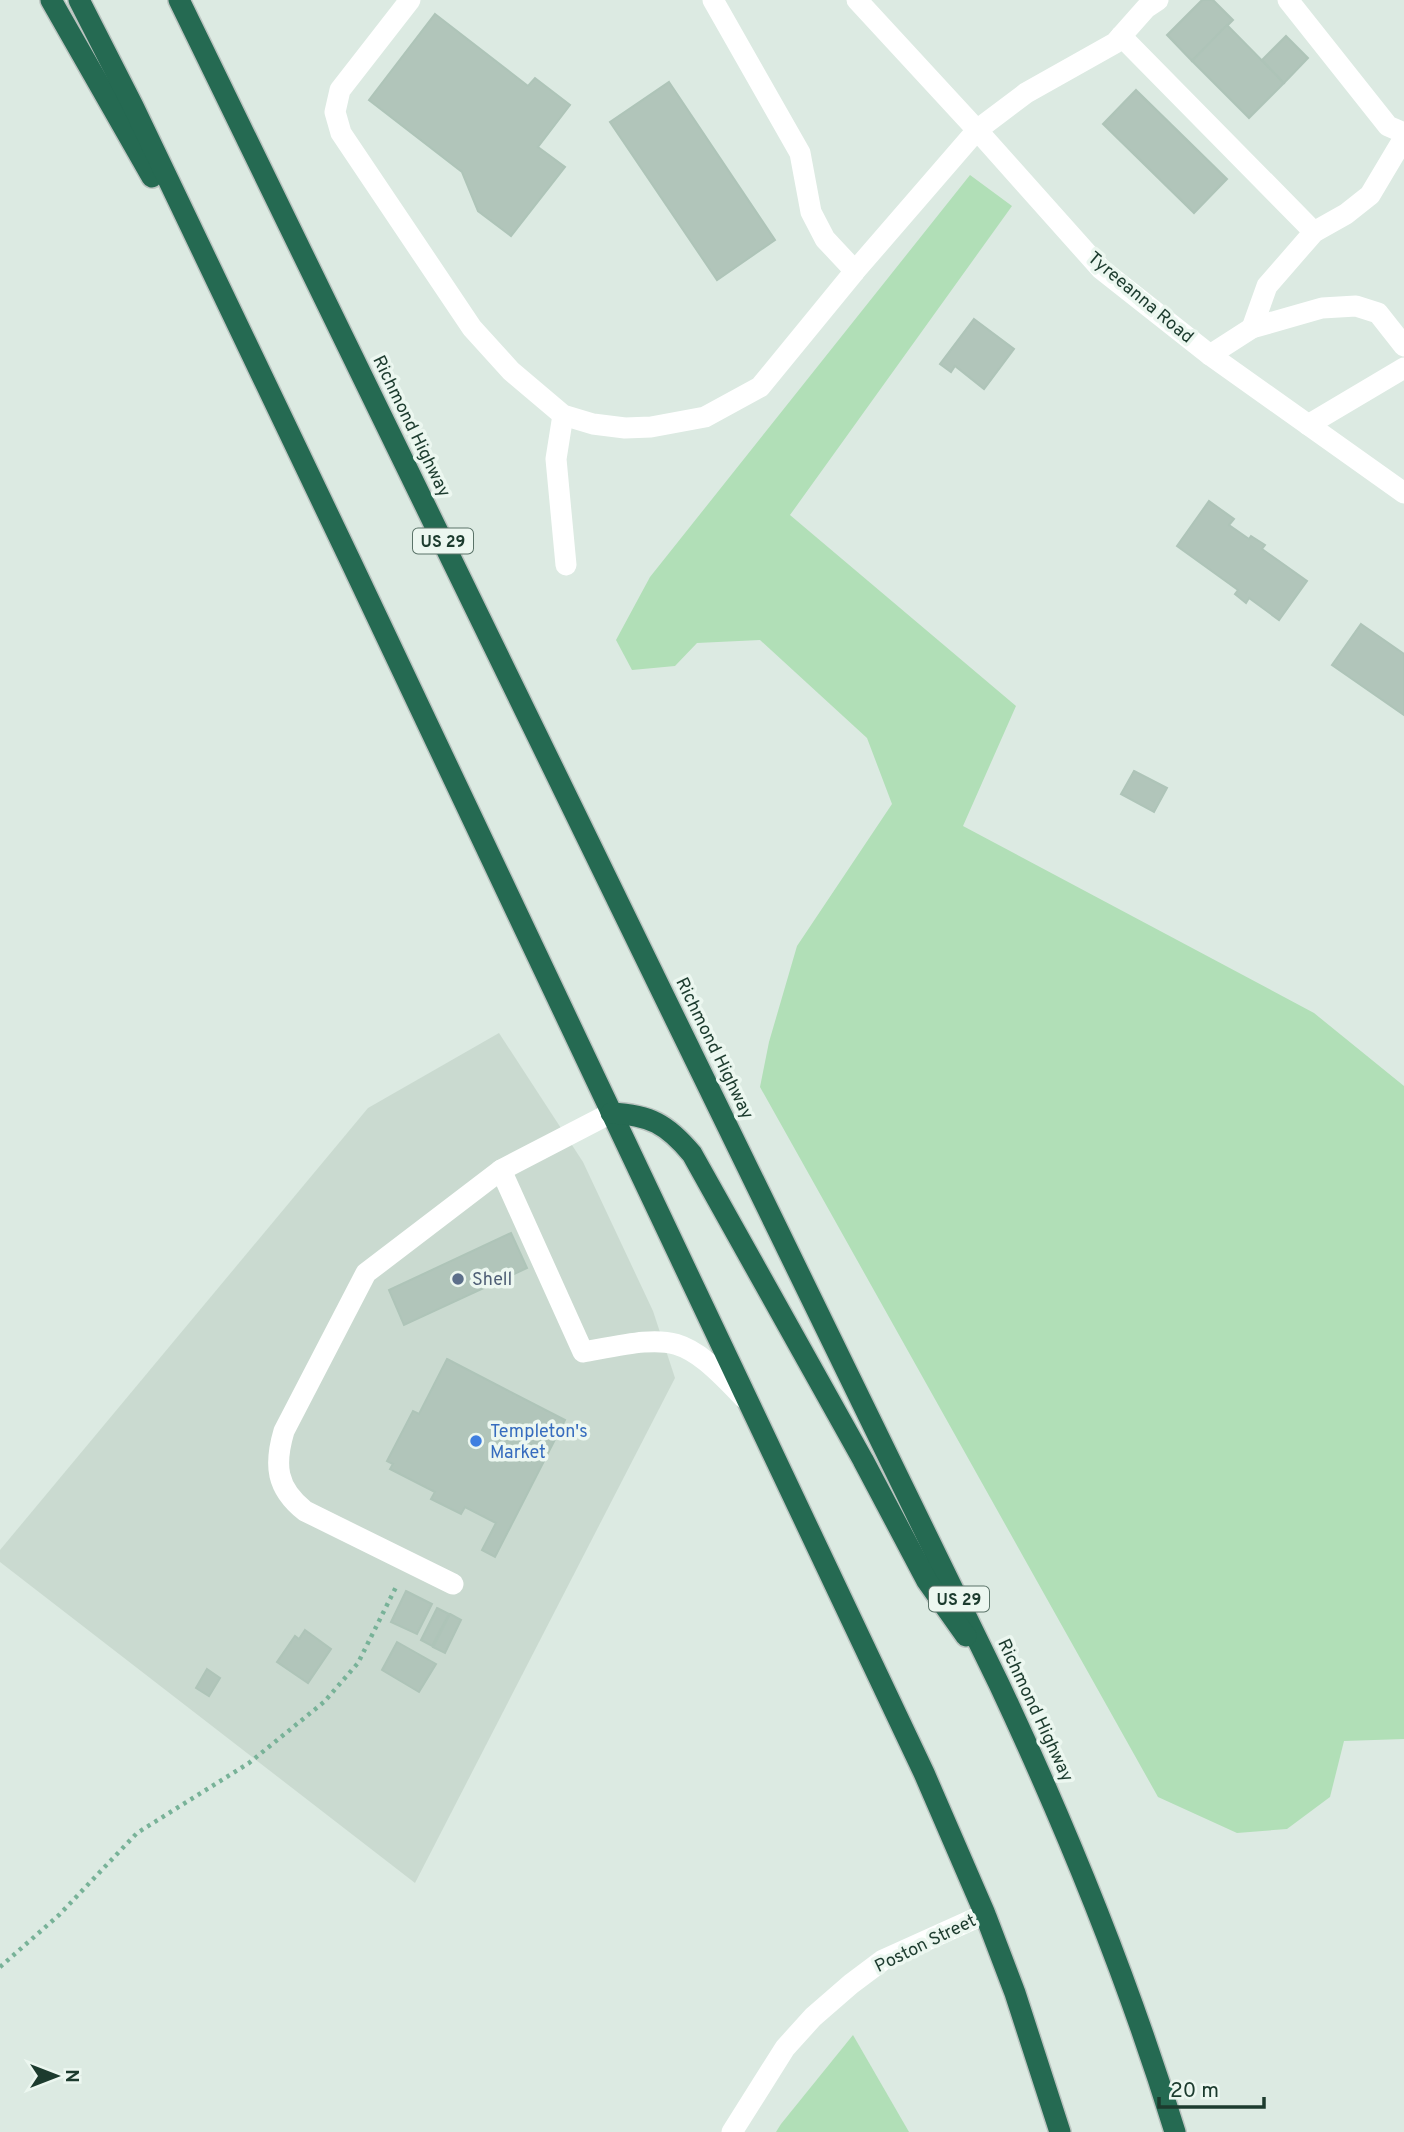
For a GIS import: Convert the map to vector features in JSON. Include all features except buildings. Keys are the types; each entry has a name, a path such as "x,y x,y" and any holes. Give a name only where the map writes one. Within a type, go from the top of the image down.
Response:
{"highway":[{"path":"51,0 230,313"},
{"path":"79,0 133,106 924,1773 985,1914 1015,1993 1060,2132"},
{"name":"Richmond Highway","path":"179,0 999,1684 1060,1816 1134,2007 1175,2132"},
{"path":"611,1114 651,1119 664,1126 692,1154 863,1460 927,1581 999,1684"}],"street":[{"path":"410,0 340,90 335,112 341,133 472,328 511,371 564,415 593,424 625,428 652,427 705,417 760,387 977,130 1026,93 1115,43 1146,8 1158,0"},
{"path":"713,0 800,153 811,212 825,239 856,271"},
{"name":"Tyreeanna Road","path":"857,0 1101,269 1210,355 1404,493"},
{"path":"1252,328 1267,286 1314,232 1346,214 1370,195 1404,136 1388,126 1288,0"},
{"path":"1121,36 1314,232"},
{"path":"1210,355 1252,328 1322,308 1356,306 1378,313 1404,346"},
{"path":"1308,425 1404,368"},
{"path":"564,415 556,459 566,565"},
{"path":"453,1584 305,1511 295,1503 281,1483 277,1457 290,1416 366,1273 501,1170 611,1114"},
{"path":"501,1170 583,1352 644,1341 675,1343 703,1357 748,1402"},
{"name":"Poston Street","path":"732,2132 785,2048 813,2017 883,1959 985,1914"}],"path":[{"path":"0,1968 59,1915 137,1833 249,1763 301,1722 338,1688 363,1654 408,1562"}],"shaded area":[{"path":"499,1033 583,1162 653,1311 675,1378 415,1883 0,1562 0,1550 368,1108"}],"green space":[{"path":"970,175 1012,206 790,515 1016,706 963,826 1314,1013 1404,1086 1404,1739 1344,1741 1330,1797 1287,1829 1237,1833 1158,1797 760,1087 769,1042 797,946 892,804 867,738 760,640 697,643 675,666 632,670 616,640 650,577"},
{"path":"853,2035 909,2132 776,2132 781,2124"}],"place":[{"name":"Shell","path":"458,1279"},
{"name":"Templeton's Market","path":"476,1441"}]}
